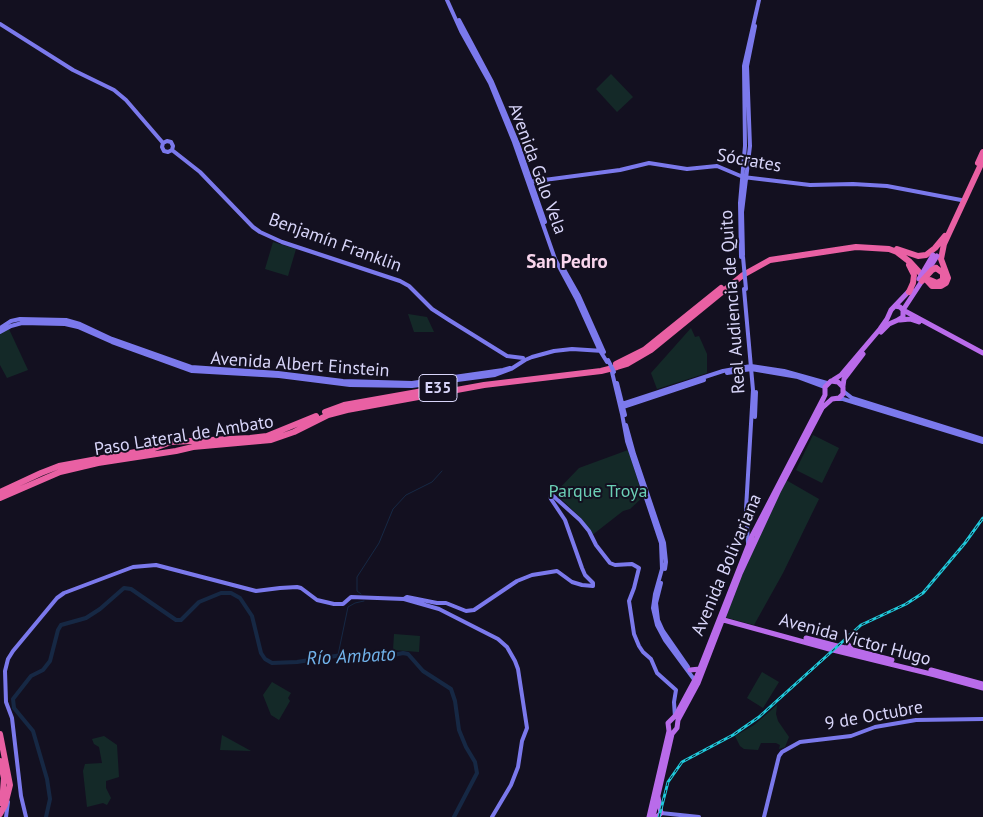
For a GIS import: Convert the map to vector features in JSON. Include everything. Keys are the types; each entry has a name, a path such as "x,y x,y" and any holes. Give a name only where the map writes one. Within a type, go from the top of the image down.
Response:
{"highway":[{"path":"875,247 897,252 910,262 930,284 938,287 946,283 947,273 941,259 943,242 983,152"},
{"path":"943,242 983,160"},
{"name":"Paso Lateral de Ambato","path":"0,492 59,466 152,449 172,442 267,436 344,405 465,384 600,368 616,364 644,350 740,273 769,257 813,249 866,243 884,245 912,255 922,256 943,242"},
{"name":"Paso Lateral de Ambato","path":"0,498 60,472 98,463 193,447 271,440 294,432 328,415 346,410 484,385 601,371 617,367 627,364 651,350 744,275 763,263 813,253 856,247 875,247"},
{"path":"875,247 900,257 912,270 913,282 909,292"},
{"path":"901,250 931,280 937,282 943,280 944,275 942,271 936,268 932,270 921,281"},
{"path":"0,734 10,777 8,797 0,814"},
{"path":"0,761 4,778 0,804"}],"main road":[{"path":"899,320 903,316 903,310 943,242"},
{"path":"828,384 842,376 880,329 891,310 921,281"},
{"path":"895,306 900,307 983,355"},
{"path":"890,314 892,318 899,320 916,320 983,355"},
{"name":"Avenida Bolivariana","path":"828,384 825,394 754,530 722,618 697,681 677,724 677,728 671,730 668,724 697,681 700,669 722,618 754,541 822,408 841,396 844,380 851,369 888,324 899,320"},
{"path":"828,384 838,382 843,389"},
{"path":"825,394 835,399"},
{"name":"Avenida Victor Hugo","path":"722,618 983,684"},
{"name":"Avenida Victor Hugo","path":"722,618 833,650 983,688"},
{"path":"848,636 847,643 852,650"},
{"path":"690,670 698,671 700,669"},
{"path":"673,719 677,724"},
{"path":"651,817 671,730"},
{"path":"651,817 671,730"},
{"path":"657,795 659,815"}],"street":[{"name":"Avenida Galo Vela","path":"448,0 491,82 504,112 557,258 579,296 601,350 613,372 634,454 664,543 666,562 656,603 658,620 662,631 697,681"},
{"name":"Real Audiencia de Quito","path":"754,530 749,529 748,516 756,400 742,257 740,203 744,177 746,110 744,66 760,0"},
{"path":"0,24 73,70 114,90 126,100 163,143 164,151 172,150 171,142 163,143"},
{"name":"Benjamín Franklin","path":"172,150 200,172 260,232 282,242 400,280 414,290 432,309 510,357 524,359"},
{"name":"Sócrates","path":"530,182 650,164 687,169 717,166 744,177 810,185 853,184 888,186 961,200"},
{"name":"Avenida Albert Einstein","path":"0,328 11,321 20,319 66,320 180,364 199,368 342,385 407,386 500,374 511,370 524,359"},
{"name":"Avenida Albert Einstein","path":"0,332 19,323 65,324 81,328 112,342 198,372 278,373 342,381 406,383 503,370 524,359 562,347 601,350"},
{"path":"510,357 512,362 510,368"},
{"name":"Real Audiencia de Quito","path":"748,544 746,509 753,402 752,368"},
{"path":"621,406 724,374 752,368 784,371 828,384"},
{"path":"843,389 852,398 983,440"},
{"path":"835,399 843,399 983,440"},
{"name":"Avenida Galo Vela","path":"621,406 627,441 661,543 662,569 655,594 654,608 657,625 665,640 697,681"},
{"path":"404,599 407,597 446,603 460,610 472,611 525,577 557,571 572,582 593,586 593,583 585,575 582,568 565,520 550,497 552,494 558,502 580,520 589,531 596,546 610,563 615,565 632,564 639,568 629,601 634,634 639,646 651,659 658,673 676,690 673,719"},
{"path":"26,817 21,796 12,718 6,702 5,671 13,651 56,598 64,593 133,567 156,565 256,591 297,587 317,600 334,604 343,604 348,599 357,598 404,599 444,612 498,639 507,646 516,660 527,728 522,741 518,766 511,785 492,817"},
{"name":"9 de Octubre","path":"764,817 779,756 782,752 800,742 851,736 876,727 916,720 983,719"},
{"path":"6,817 8,797"},
{"path":"659,815 699,817"}],"green space":[{"path":"611,74 633,97 617,112 596,89"},
{"path":"273,242 296,249 288,276 265,269"},
{"path":"408,314 427,317 434,332 414,332"},
{"path":"8,327 28,370 7,378 0,365 0,332"},
{"path":"691,328 695,337 699,336 707,354 707,373 657,389 651,373"},
{"path":"813,435 839,448 822,483 796,470"},
{"name":"Parque Troya","path":"628,450 643,497 630,509 623,511 591,536 582,519 555,493 579,468"},
{"path":"786,480 819,499 783,573 754,625 724,617 756,540"},
{"path":"394,634 420,636 419,652 393,650"},
{"path":"762,672 779,682 763,708 747,698"},
{"path":"272,682 291,693 288,698 290,701 279,720 271,715 263,695"},
{"path":"777,705 776,714 778,721 789,737 785,747 779,749 780,745 776,743 761,743 758,750 744,749 740,746 735,736 754,725"},
{"path":"222,735 251,751 220,750"},
{"path":"104,736 117,745 119,777 106,781 106,788 111,798 107,805 103,803 87,807 83,771 85,764 102,763 99,747 94,744 92,739"}],"waterway":[{"path":"361,594 357,591 357,577 379,543 393,509 406,495 432,482 442,471"},
{"name":"Río Ambato","path":"46,817 50,799 47,779 33,731 14,708 13,699 31,676 43,670 50,661 61,625 86,618 100,609 124,588 131,589 176,620 181,620 199,602 221,593 231,593 240,598 252,616 261,653 265,659 272,663 297,662 342,655 370,660 403,653 408,654 423,671 451,689 455,701 459,730 475,762 477,773 454,817"},
{"path":"338,655 348,607 364,601"}],"railway":[{"path":"659,817 668,782 682,762 733,735 759,717 861,625 906,604 923,593 965,543 983,518"}],"district":[{"name":"San Pedro","path":"567,263"}]}
